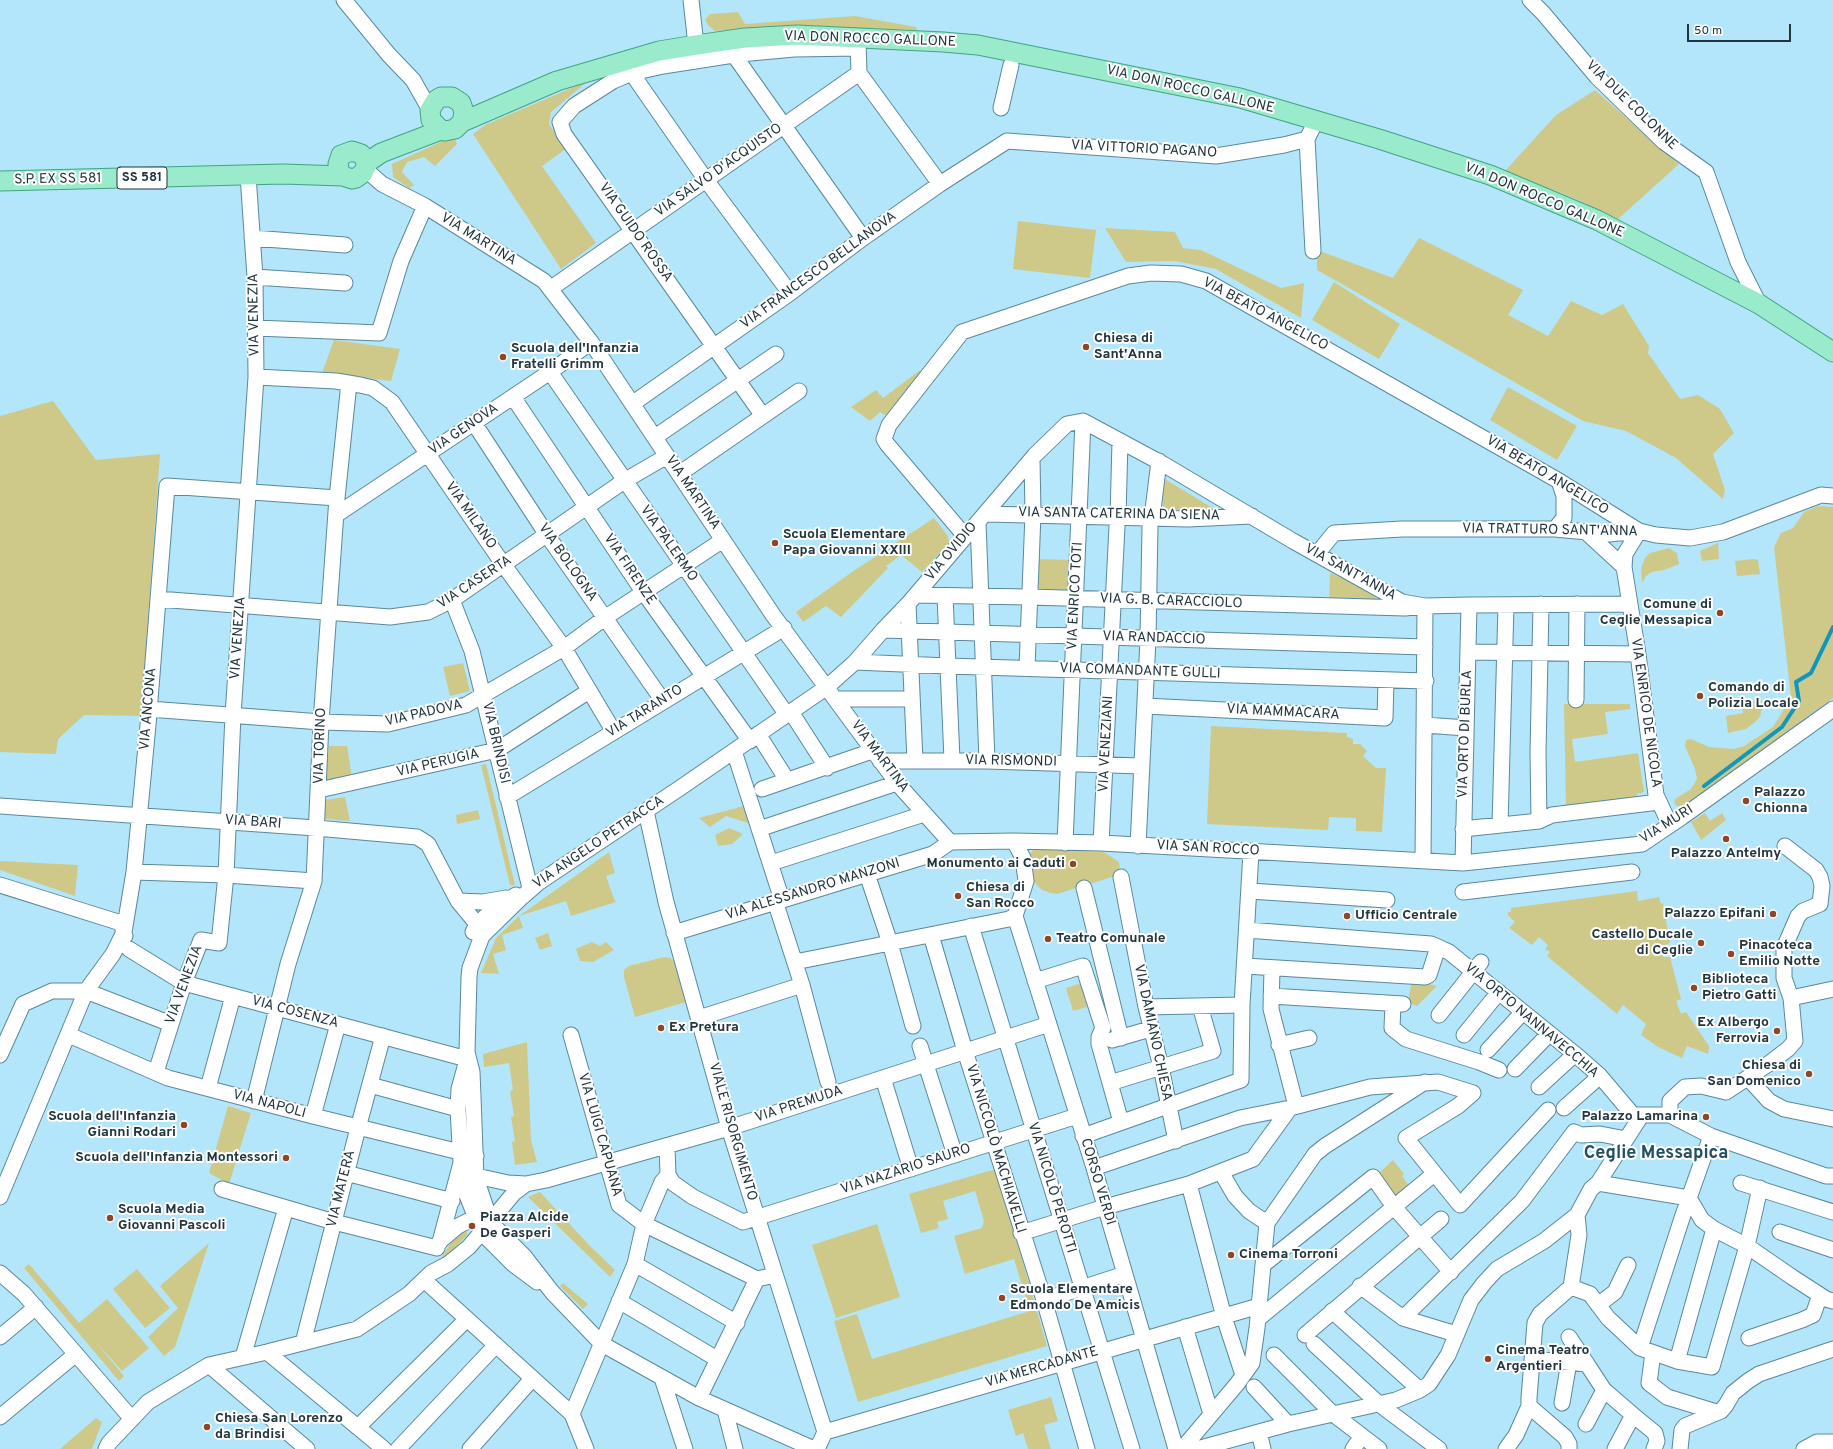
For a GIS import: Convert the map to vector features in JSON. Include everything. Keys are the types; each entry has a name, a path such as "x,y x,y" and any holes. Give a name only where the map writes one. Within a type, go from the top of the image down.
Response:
{"main road":[{"name":"VIA DON ROCCO GALLONE","path":"462,122 557,81 628,67 659,51 745,38 797,35 858,42 950,42 1027,54 1240,98 1379,139 1490,175 1597,220 1759,304 1833,352"},
{"path":"454,98 461,103 464,112 462,122 455,129 445,131 434,118 436,100 441,97 454,98 505,103"},
{"path":"355,166 381,153 434,118"},
{"name":"S.P. EX SS 581","path":"0,181 283,174 355,166"}],"street":[{"path":"344,0 389,55 413,80 434,118"},
{"path":"691,0 696,45"},
{"name":"VIA DUE COLONNE","path":"1530,0 1543,13 1597,77 1664,142 1706,172 1738,262 1759,304"},
{"path":"628,67 662,66 734,55 858,42 859,73 940,184"},
{"path":"734,55 863,238"},
{"path":"1001,108 1011,65"},
{"path":"628,67 706,180 790,293"},
{"name":"VIA GUIDO ROSSA","path":"628,67 613,81 574,106 560,122 564,134 763,416"},
{"name":"VIA SALVO D'ACQUISTO","path":"550,289 859,73"},
{"path":"413,80 454,98"},
{"path":"1313,251 1307,139 1316,121"},
{"name":"VIA VITTORIO PAGANO","path":"1007,141 1216,156 1284,145 1307,139"},
{"name":"VIA FRANCESCO BELLANOVA","path":"632,404 790,293 863,238 940,184 1007,141"},
{"name":"VIA MARTINA","path":"355,166 375,186 393,191 425,206 544,281 591,342 773,615 836,699 876,756 924,814 950,842"},
{"name":"VIA VENEZIA","path":"156,1072 184,983 201,940 219,943 226,875 227,822 233,716 242,605 256,376 255,277 248,175"},
{"path":"256,328 379,333 401,261 425,206"},
{"path":"252,238 345,245"},
{"name":"VIA BEATO ANGELICO","path":"965,536 884,439 889,425 962,332 1128,276 1151,273 1181,274 1206,281 1559,481 1639,531"},
{"path":"255,277 345,283"},
{"name":"VIA GENOVA","path":"336,515 428,455 550,372 591,342"},
{"path":"655,437 776,354"},
{"name":"VIA PALERMO","path":"550,372 683,567 827,768"},
{"name":"VIA MILANO","path":"256,376 349,383 373,388 392,402 564,648 614,732"},
{"name":"VIA TORINO","path":"254,1101 288,964 314,881 321,722 337,498 349,383"},
{"path":"679,474 799,392"},
{"name":"VIA FIRENZE","path":"513,396 644,593 704,676 787,780"},
{"name":"VIA SANT'ANNA","path":"1081,421 1159,461 1402,602 1425,606"},
{"name":"VIA OVIDIO","path":"827,687 855,662 912,600 1032,459 1067,424 1081,421"},
{"name":"VIA ENRICO TOTI","path":"1065,843 1080,516 1081,421"},
{"name":"VIA BOLOGNA","path":"474,423 547,534 663,701"},
{"name":"VIA VENEZIANI","path":"1101,843 1111,671 1120,441"},
{"name":"VIA CASERTA","path":"158,599 390,617 428,612 452,600 624,481 667,456"},
{"path":"1027,668 1033,514 1032,459"},
{"path":"1138,846 1148,639 1151,522 1159,461"},
{"path":"1555,528 1564,518 1564,496 1559,481"},
{"name":"VIA ANCONA","path":"124,932 134,872 167,486 249,492"},
{"path":"249,492 337,498"},
{"name":"VIA TRATTURO SANT'ANNA","path":"1317,554 1334,533 1402,530 1555,528 1587,533 1609,534 1639,531 1656,535 1690,538 1723,532 1821,495 1833,496"},
{"name":"VIA SANTA CATERINA DA SIENA","path":"982,518 1033,514 1080,516 1117,521 1151,522 1253,516"},
{"path":"982,518 981,634 987,761"},
{"name":"VIA ENRICO DE NICOLA","path":"1639,531 1626,554 1624,567 1638,654 1656,795 1670,825"},
{"path":"1587,533 1624,567"},
{"name":"VIA PADOVA","path":"149,709 321,722 388,724 466,705 564,648 606,617 723,540"},
{"path":"945,596 952,760"},
{"name":"VIA G. B. CARACCIOLO","path":"912,600 945,596 1029,596 1075,599 1405,608 1425,606"},
{"name":"VIA BRINDISI","path":"452,600 472,651 507,797 534,885"},
{"path":"912,600 909,632 915,760"},
{"path":"1539,821 1541,604"},
{"path":"1576,700 1577,604"},
{"path":"1423,860 1426,682 1425,606 1630,604"},
{"name":"VIA ORTO DI BURLA","path":"1463,863 1469,605"},
{"path":"1500,825 1506,605"},
{"name":"VIA TARANTO","path":"507,797 704,676 744,654 784,628"},
{"name":"VIA RANDACCIO","path":"883,630 1425,647"},
{"path":"1468,652 1638,654"},
{"name":"VIA COMANDANTE GULLI","path":"855,662 1426,682"},
{"name":"VIA MAMMACARA","path":"1145,706 1385,718 1386,681"},
{"name":"VIA ANGELO PETRACCA","path":"467,1059 470,968 479,930 522,897 534,885 646,811 827,687"},
{"name":"VIA PERUGIA","path":"319,790 496,750 589,691"},
{"path":"836,699 912,699"},
{"name":"VIA MURI","path":"1423,860 1463,863 1642,844 1833,709"},
{"path":"1425,725 1466,728"},
{"path":"734,751 771,863 795,962 828,1082"},
{"name":"VIA RISMONDI","path":"762,789 827,768 876,756 915,760 1141,766"},
{"path":"759,829 897,782"},
{"path":"1463,829 1539,821 1552,815 1659,802"},
{"name":"VIA BARI","path":"0,806 316,828 417,837 428,844 461,906 479,930"},
{"name":"VIALE RISORGIMENTO","path":"646,811 674,933 729,1128 825,1432"},
{"path":"771,863 924,814"},
{"path":"795,962 931,935 1015,916 1026,881 1023,858 1014,841"},
{"name":"VIA SAN ROCCO","path":"950,842 1014,841 1101,843 1423,860"},
{"name":"VIA ALESSANDRO MANZONI","path":"674,933 933,854 950,842"},
{"path":"1670,1115 1670,1101 1684,1087 1702,1086 1726,1092 1788,1049 1795,1041 1791,998 1784,978 1784,948 1798,916 1803,911 1820,904 1827,895 1816,870 1785,846"},
{"path":"1083,1136 1241,1080 1242,1005 1250,891 1251,852"},
{"path":"134,872 226,875 314,881"},
{"path":"1463,892 1632,872"},
{"path":"867,874 890,943 913,1026"},
{"name":"VIA DAMIANO CHIESA","path":"1122,877 1150,1029 1161,1067 1176,1141"},
{"path":"0,884 121,922 129,949 113,954"},
{"path":"479,930 499,905 534,885"},
{"path":"1084,888 1121,1038"},
{"path":"1250,891 1387,900"},
{"path":"461,906 512,897"},
{"name":"CORSO VERDI","path":"1015,916 1094,1168 1176,1449"},
{"name":"VIA NICOLÒ PEROTTI","path":"971,926 1132,1449"},
{"path":"1244,966 1272,969 1426,977 1429,975 1434,946 1247,930"},
{"path":"0,1198 86,991 113,954 124,932"},
{"name":"VIA NICCOLÒ MACHIAVELLI","path":"931,935 965,1051 995,1142 1021,1233 1044,1300 1087,1449"},
{"name":"VIA ORTO NANNAVECCHIA","path":"1434,946 1477,967 1499,992 1600,1076 1633,1115 1641,1116"},
{"name":"VIA COSENZA","path":"129,949 184,983 467,1059"},
{"path":"1035,981 1083,966 1103,1028 1099,1037 1099,1044 1121,1122"},
{"path":"1439,1015 1477,967"},
{"path":"1272,969 1271,1009 1293,1107"},
{"path":"699,1018 802,985"},
{"path":"1791,998 1833,989"},
{"path":"0,1055 23,1004 52,991 86,991 171,1024"},
{"path":"1464,1035 1499,992"},
{"path":"208,1088 233,996"},
{"path":"1271,996 1398,1004 1392,1028 1406,1039 1479,1062 1499,1070"},
{"path":"1146,1007 1242,1005"},
{"path":"1110,1084 1213,1051 1200,1006"},
{"path":"1488,1050 1523,1012"},
{"path":"313,1116 338,1024"},
{"name":"VIA PREMUDA","path":"467,1165 508,1183 526,1184 546,1180 729,1128 1049,1024"},
{"path":"1099,1044 1150,1029"},
{"name":"VIA NAPOLI","path":"69,1034 168,1078 358,1128 467,1165"},
{"path":"1514,1069 1549,1034"},
{"name":"VIA LUIGI CAPUANA","path":"571,1035 619,1206 644,1224 757,1279"},
{"name":"VIA MATERA","path":"303,1343 346,1173 383,1036"},
{"path":"1279,1045 1309,1038"},
{"path":"920,1046 955,1155"},
{"path":"1539,1087 1575,1054"},
{"path":"467,1059 459,1089 458,1109 467,1165 486,1228"},
{"path":"467,1059 472,1072 467,1165 464,1188 476,1217 486,1228 524,1256 552,1292 602,1344 699,1398 815,1449 825,1432"},
{"path":"1564,1108 1600,1076"},
{"path":"883,1078 911,1169"},
{"path":"1748,1078 1769,1101 1784,1109 1833,1119"},
{"path":"1182,1449 1237,1384 1252,1363 1259,1312 1267,1223 1315,1154 1325,1146 1425,1082"},
{"path":"1094,1168 1240,1118 1293,1107 1370,1087 1438,1082 1473,1093 1458,1106 1406,1138 1460,1205 1548,1110"},
{"path":"370,1085 458,1109"},
{"path":"1021,1233 1105,1207 1189,1184 1253,1159 1293,1107"},
{"path":"1197,1449 1332,1413 1396,1400 1420,1390 1429,1384 1448,1355 1471,1300 1484,1283 1497,1269 1544,1241 1577,1215 1591,1189 1598,1183 1641,1116 1670,1115 1711,1136 1826,1176 1833,1176"},
{"name":"VIA NAZARIO SAURO","path":"668,1174 673,1183 693,1197 743,1222 1077,1116"},
{"path":"1403,1318 1522,1201 1574,1132 1581,1134 1600,1134 1626,1139"},
{"path":"1711,1136 1689,1198 1646,1351 1649,1383 1667,1397 1716,1412"},
{"path":"572,1414 635,1264 644,1224 662,1182 668,1174 667,1146"},
{"path":"427,1276 439,1244 452,1201 467,1165"},
{"path":"1221,1172 1235,1196 1249,1211 1267,1223"},
{"path":"346,1173 452,1201"},
{"path":"1259,1312 1434,1174"},
{"path":"1263,1265 1373,1177 1394,1207 1451,1272"},
{"path":"1741,1182 1833,1212"},
{"path":"1598,1183 1689,1198"},
{"path":"106,1449 109,1443 148,1402 209,1365 243,1358 357,1329 409,1294 427,1276 448,1264 469,1247 514,1193 526,1184"},
{"path":"1189,1184 1224,1316 1243,1375"},
{"path":"1570,1287 1590,1294 1608,1318 1646,1351 1677,1361 1712,1367 1747,1246 1760,1188"},
{"path":"222,1189 334,1222 439,1244"},
{"path":"1689,1198 1702,1220 1714,1229 1747,1246 1826,1298 1813,1315 1749,1338"},
{"path":"243,1358 286,1208"},
{"path":"1506,1449 1516,1435 1529,1406 1536,1319 1570,1287 1579,1236 1577,1215"},
{"path":"439,1244 458,1226 476,1217"},
{"path":"1440,1449 1379,1404 1310,1340 1332,1311 1441,1219"},
{"path":"1677,1361 1714,1229"},
{"path":"1780,1232 1833,1250"},
{"path":"635,1264 737,1323"},
{"path":"1598,1305 1615,1292 1628,1265"},
{"path":"0,1273 24,1294 36,1307 132,1419"},
{"path":"1044,1300 1125,1274"},
{"path":"699,1398 737,1323 757,1279 775,1275"},
{"path":"427,1276 467,1319 572,1414 586,1449"},
{"path":"1360,1286 1403,1318 1456,1334"},
{"path":"620,1302 717,1360"},
{"path":"0,1338 36,1307"},
{"path":"1332,1311 1420,1390"},
{"name":"VIA MERCADANTE","path":"825,1432 1224,1316 1259,1312"},
{"path":"358,1427 467,1319"},
{"path":"1185,1327 1211,1414"},
{"path":"1569,1337 1604,1390 1655,1433 1657,1441 1654,1449"},
{"path":"398,1449 496,1345"},
{"path":"1680,1449 1682,1430 1685,1426 1721,1411 1733,1393 1759,1374 1833,1349"},
{"path":"267,1352 384,1449"},
{"path":"0,1417 76,1354"},
{"path":"1274,1355 1332,1413 1379,1449"},
{"path":"1532,1359 1587,1364"},
{"path":"1562,1403 1569,1362"},
{"path":"209,1365 307,1449"},
{"path":"662,1378 685,1449"},
{"path":"470,1449 532,1379"},
{"path":"1254,1387 1288,1424"},
{"path":"1586,1424 1604,1390"},
{"path":"1529,1406 1565,1437 1569,1444 1569,1449"},
{"path":"725,1410 735,1449"},
{"path":"1615,1449 1633,1415"},
{"path":"1258,1432 1263,1449"},
{"path":"1353,1449 1362,1436"},
{"path":"1804,1449 1817,1442 1833,1442"}],"shaded area":[{"path":"738,12 745,24 855,16 916,27 917,30 798,26 715,31 705,20 710,14"},
{"path":"588,81 551,112 549,124 566,149 542,166 596,243 561,269 473,134 487,124"},
{"path":"1595,90 1679,164 1617,220 1576,199 1505,171 1556,115"},
{"path":"454,136 457,144 435,166 424,157 407,162 402,172 414,185 409,188 393,177 392,164"},
{"path":"1018,221 1096,230 1090,278 1013,269"},
{"path":"1105,228 1175,232 1183,248 1201,250 1281,288 1304,283 1301,318 1216,269 1175,261 1126,262"},
{"path":"1419,238 1523,290 1508,315 1548,336 1571,301 1602,315 1623,304 1649,346 1648,353 1680,399 1698,395 1720,409 1734,433 1713,454 1725,490 1723,499 1676,458 1626,431 1583,421 1317,270 1317,250 1393,278"},
{"path":"1334,282 1400,324 1379,359 1312,320"},
{"path":"334,340 400,349 391,381 322,373"},
{"path":"920,370 922,373 887,416 880,412 870,421 851,407 876,390 883,398"},
{"path":"1508,387 1577,426 1557,460 1490,420"},
{"path":"53,401 96,460 160,454 141,716 84,715 58,739 56,754 0,752 0,416"},
{"path":"1163,478 1216,510 1163,510"},
{"path":"1818,506 1833,507 1833,698 1684,807 1677,806 1674,803 1675,799 1691,789 1697,779 1695,769 1685,746 1686,740 1691,739 1709,747 1734,749 1744,746 1773,727 1791,698 1774,547 1781,533 1793,528 1804,512"},
{"path":"934,518 948,536 949,543 922,572 901,555 886,566 888,568 841,617 826,606 803,622 796,612 852,572"},
{"path":"1718,543 1719,559 1702,561 1700,551"},
{"path":"1669,548 1677,553 1679,564 1664,570 1652,572 1646,576 1642,583 1641,568 1645,558 1650,553"},
{"path":"1036,559 1071,560 1069,592 1035,590"},
{"path":"1758,560 1760,574 1737,576 1735,561"},
{"path":"1330,573 1347,580 1375,597 1376,600 1329,601"},
{"path":"463,663 470,691 450,696 443,667"},
{"path":"1762,700 1760,717 1754,723 1746,729 1728,733 1726,716 1743,713 1742,702"},
{"path":"1564,704 1630,704 1630,709 1605,712 1608,734 1572,739 1575,762 1638,753 1644,792 1637,794 1637,800 1566,809"},
{"path":"1211,726 1347,733 1347,737 1353,739 1353,744 1360,744 1367,751 1363,756 1376,768 1386,768 1382,832 1356,831 1356,818 1329,817 1328,830 1207,824"},
{"path":"329,746 347,746 352,778 325,782"},
{"path":"486,764 515,885 510,885 481,765"},
{"path":"345,797 350,821 325,819 325,800"},
{"path":"744,806 751,824 726,816 710,827 699,818"},
{"path":"478,810 480,819 457,824 456,815"},
{"path":"1705,813 1710,821 1722,813 1726,820 1701,840 1691,822"},
{"path":"729,828 743,834 732,844 718,846 715,835"},
{"path":"1038,848 1104,852 1119,862 1120,870 1115,876 1057,894 1051,893 1042,890 1033,881 1030,855 1033,850"},
{"path":"609,852 615,873 606,876 616,902 571,916 566,901 519,916"},
{"path":"0,861 78,865 75,896 0,870"},
{"path":"1637,891 1638,901 1659,897 1661,904 1663,903 1670,943 1661,947 1660,953 1664,957 1670,957 1681,999 1676,1001 1681,1014 1686,1012 1709,1046 1708,1054 1687,1046 1682,1058 1658,1047 1641,1035 1646,1024 1623,1005 1617,1014 1547,956 1550,952 1545,949 1548,945 1539,937 1532,945 1509,928 1515,922 1508,915 1508,912 1511,912 1511,908"},
{"path":"519,916 523,928 502,935 506,950 493,954 499,974 481,973 496,938"},
{"path":"548,933 552,946 540,950 535,938"},
{"path":"592,942 600,946 606,942 614,950 593,962 580,961 576,949"},
{"path":"664,957 670,958 675,962 686,1002 635,1017 624,977 624,970 629,966"},
{"path":"1412,980 1437,986 1417,1006 1408,1003"},
{"path":"1081,983 1087,1007 1073,1011 1066,988"},
{"path":"527,1042 531,1140 537,1162 515,1165 512,1142 515,1141 511,1117 514,1116 510,1091 513,1090 509,1063 484,1067 483,1054"},
{"path":"228,1106 251,1113 229,1184 209,1173"},
{"path":"1393,1160 1404,1174 1402,1176 1409,1186 1396,1196 1377,1175"},
{"path":"996,1169 1047,1346 858,1402 834,1321 857,1314 872,1359 1030,1311 1014,1259 965,1274 954,1236 982,1228 984,1221 975,1191 943,1201 948,1219 937,1222 939,1228 921,1233 909,1194"},
{"path":"540,1192 589,1245 615,1270 610,1277 528,1197"},
{"path":"877,1224 900,1297 836,1318 812,1245"},
{"path":"464,1231 467,1232 467,1235 446,1259 443,1259 442,1257 452,1241"},
{"path":"209,1243 175,1347 164,1356 148,1337 178,1308 160,1286"},
{"path":"29,1264 79,1323 107,1299 149,1348 122,1371 94,1340 124,1376 119,1381 24,1268"},
{"path":"137,1269 170,1308 145,1328 113,1289"},
{"path":"563,1283 588,1304 583,1309 560,1286"},
{"path":"1051,1397 1058,1421 1044,1425 1051,1449 1028,1449 1023,1433 1016,1436 1008,1410"},
{"path":"96,1418 102,1422 92,1449 60,1449"}],"waterway":[{"path":"1704,786 1782,727 1799,701 1796,682 1811,673 1833,627"}],"place":[{"name":"Chiesa di Sant'Anna","path":"1086,347"},
{"name":"Scuola dell'Infanzia Fratelli Grimm","path":"503,357"},
{"name":"Scuola Elementare Papa Giovanni XXIII","path":"775,543"},
{"name":"Comune di Ceglie Messapica","path":"1720,613"},
{"name":"Comando di Polizia Locale","path":"1700,696"},
{"name":"Palazzo Chionna","path":"1746,801"},
{"name":"Palazzo Antelmy","path":"1726,839"},
{"name":"Monumento ai Caduti","path":"1073,864"},
{"name":"Chiesa di San Rocco","path":"958,896"},
{"name":"Palazzo Epifani","path":"1773,914"},
{"name":"Ufficio Centrale","path":"1347,916"},
{"name":"Teatro Comunale","path":"1048,939"},
{"name":"Castello Ducale di Ceglie","path":"1701,943"},
{"name":"Pinacoteca Emilio Notte","path":"1731,954"},
{"name":"Biblioteca Pietro Gatti","path":"1694,988"},
{"name":"Ex Pretura","path":"661,1028"},
{"name":"Ex Albergo Ferrovia","path":"1777,1031"},
{"name":"Chiesa di San Domenico","path":"1809,1074"},
{"name":"Palazzo Lamarina","path":"1706,1117"},
{"name":"Scuola dell'Infanzia Gianni Rodari","path":"184,1125"},
{"name":"Scuola dell'Infanzia Montessori","path":"286,1158"},
{"name":"Scuola Media Giovanni Pascoli","path":"110,1218"},
{"name":"Piazza Alcide De Gasperi","path":"472,1226"},
{"name":"Cinema Torroni","path":"1231,1255"},
{"name":"Scuola Elementare Edmondo De Amicis","path":"1002,1298"},
{"name":"Cinema Teatro Argentieri","path":"1488,1359"},
{"name":"Chiesa San Lorenzo da Brindisi","path":"207,1427"}],"district":[{"name":"Ceglie Messapica","path":"1656,1154"}]}
